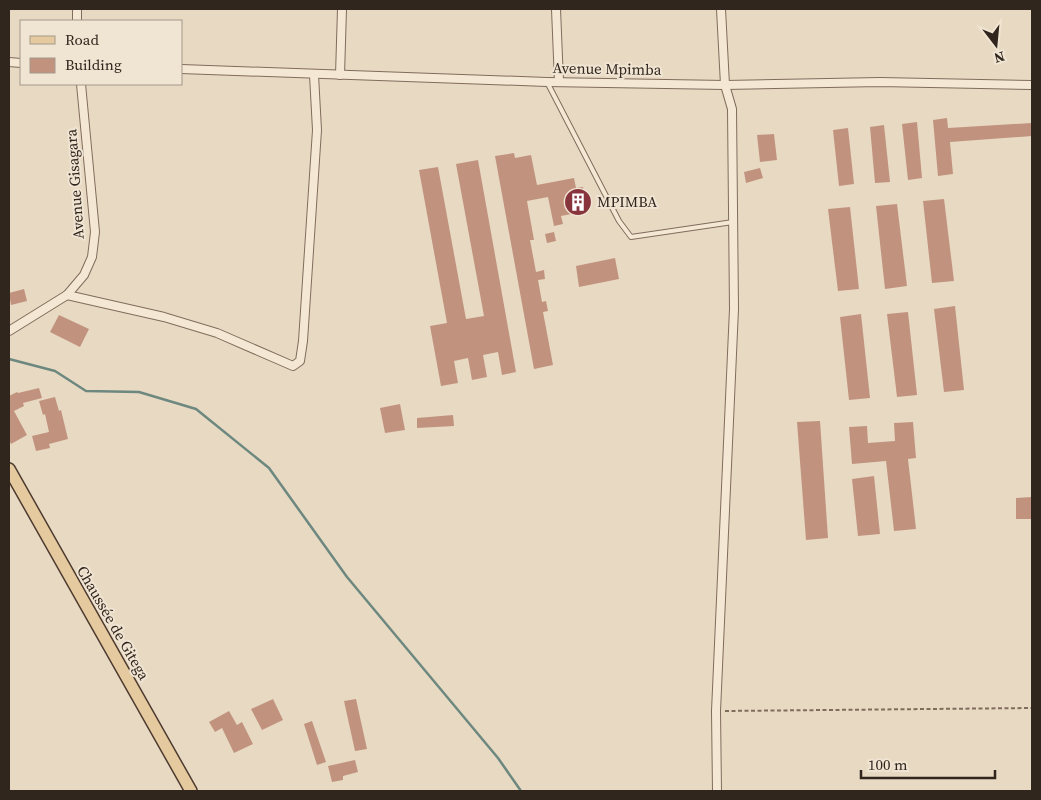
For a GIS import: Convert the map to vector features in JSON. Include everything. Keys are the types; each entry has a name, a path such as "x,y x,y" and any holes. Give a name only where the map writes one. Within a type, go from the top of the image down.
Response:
{"main road":[{"name":"Chaussée de Gitega","path":"9,469 191,791"}],"street":[{"path":"340,75 342,9"},
{"path":"556,9 559,82"},
{"path":"717,791 716,711 734,309 732,109 725,86 722,9"},
{"name":"Avenue Mpimba","path":"182,69 314,75 725,86 880,82 1032,85"},
{"path":"68,295 164,317 217,333 293,366 300,361 304,341 317,130 314,75"},
{"name":"Avenue Gisagara","path":"9,331 68,295 84,275 92,257 95,232 81,85"}],"lane":[{"path":"547,82 619,221 631,237 733,222"}],"path":[{"path":"716,711 1032,708"}],"building":[{"path":"947,118 948,128 1032,123 1032,136 950,142 953,174 938,176 933,120"},
{"path":"917,122 922,178 908,180 902,124"},
{"path":"884,125 890,182 875,183 870,127"},
{"path":"848,128 854,184 839,186 833,130"},
{"path":"774,134 777,160 760,162 757,135"},
{"path":"514,153 515,158 531,155 537,185 574,178 576,188 583,187 587,211 561,216 563,224 554,226 548,197 527,201 534,240 530,240 536,272 544,270 545,279 538,280 542,302 546,301 548,311 543,312 553,365 534,369 495,156"},
{"path":"478,160 516,372 502,375 498,352 483,355 487,377 472,380 468,358 454,361 458,383 441,386 430,326 447,323 419,170 438,167 466,319 484,316 456,164"},
{"path":"760,168 763,178 746,183 744,172"},
{"path":"944,199 954,281 932,283 923,201"},
{"path":"897,204 907,286 885,289 876,206"},
{"path":"850,207 859,289 838,291 828,209"},
{"path":"554,232 556,241 547,243 545,234"},
{"path":"615,258 619,279 579,287 576,266"},
{"path":"24,289 27,301 11,305 9,293"},
{"path":"955,306 964,390 944,392 934,309"},
{"path":"908,312 917,395 897,397 887,314"},
{"path":"861,314 870,398 849,400 840,317"},
{"path":"59,315 89,329 80,347 50,332"},
{"path":"39,388 42,398 23,403 24,406 14,411 27,435 11,444 9,440 9,396 17,392"},
{"path":"55,397 59,411 61,410 68,439 49,444 50,448 36,451 32,436 49,432 45,414 43,415 39,401"},
{"path":"400,404 405,430 385,433 380,408"},
{"path":"453,415 454,426 417,428 417,418"},
{"path":"820,421 828,538 806,540 797,422"},
{"path":"913,422 916,458 908,459 916,529 894,531 886,461 852,464 849,427 867,426 868,443 895,441 894,423"},
{"path":"874,476 880,534 858,536 852,479"},
{"path":"1032,497 1032,519 1016,519 1016,498"},
{"path":"273,699 283,720 262,730 251,709"},
{"path":"356,699 367,749 355,751 344,701"},
{"path":"229,711 237,725 242,722 253,744 234,753 222,728 215,732 209,722"},
{"path":"312,721 326,762 317,765 304,724"},
{"path":"355,760 358,772 343,776 343,780 332,782 328,766"}],"waterway":[{"path":"9,359 55,371 86,391 139,392 196,409 269,468 347,577 498,758 521,791"}],"place":[{"name":"MPIMBA","path":"578,202"}]}
